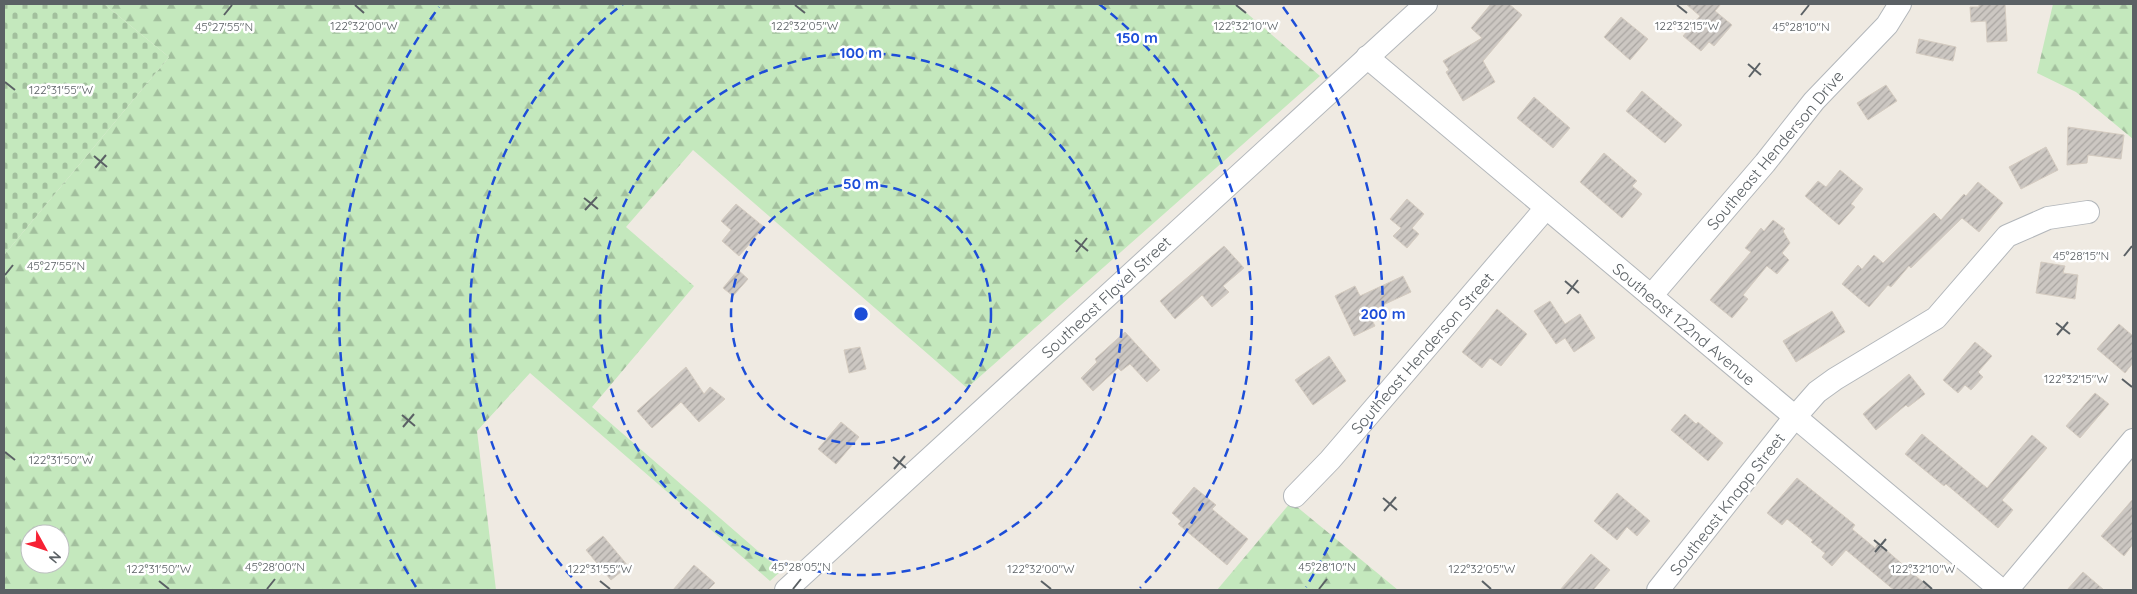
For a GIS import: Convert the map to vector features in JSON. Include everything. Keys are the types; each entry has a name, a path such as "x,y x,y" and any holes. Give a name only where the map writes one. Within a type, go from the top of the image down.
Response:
{"street":[{"name":"Southeast Flavel Street","path":"786,590 1426,4"},
{"name":"Southeast Henderson Drive","path":"1651,296 1765,163 1814,101 1888,25 1900,4"},
{"name":"Southeast 122nd Avenue","path":"1368,57 2001,590"},
{"name":"Southeast Henderson Street","path":"1295,496 1330,460 1546,208"},
{"name":"Southeast Knapp Street","path":"1658,590 1795,417 1818,392 1835,379 1936,318 2008,236 2048,218 2088,212"},
{"path":"2007,590 2133,440"}],"green space":[{"path":"4,4 104,4 169,57 4,255"},
{"path":"104,4 1236,4 1320,76 967,388 693,150 626,227 694,286 592,407 781,571 770,581 530,373 477,431 496,590 4,590 4,255 169,57"},
{"path":"2053,4 2133,4 2133,139 2076,92 2037,73"},
{"path":"1291,502 1398,590 1217,590"}],"building":[{"path":"1491,4 1509,4 1522,15 1483,61 1495,82 1463,101 1446,72 1449,70 1443,61 1482,38 1471,28"},
{"path":"1686,4 1721,4 1715,11 1732,25 1714,46 1709,42 1701,51 1683,36 1700,16"},
{"path":"1979,4 2005,4 2007,41 1987,42 1986,21 1971,22 1970,7 1979,7"},
{"path":"1621,17 1648,39 1630,60 1604,37"},
{"path":"1919,39 1956,47 1953,61 1916,53"},
{"path":"1886,85 1897,101 1868,120 1857,103"},
{"path":"1642,91 1682,125 1665,143 1626,111"},
{"path":"1534,97 1570,128 1553,148 1517,118"},
{"path":"2068,127 2124,135 2121,159 2088,155 2087,163 2067,165"},
{"path":"2046,147 2058,170 2021,189 2009,167"},
{"path":"1604,153 1637,181 1632,186 1642,194 1622,218 1580,182"},
{"path":"1840,170 1863,189 1851,204 1855,207 1839,225 1805,196 1818,181 1826,187"},
{"path":"1978,182 2003,203 1979,232 1962,218 1911,268 1909,266 1891,287 1888,285 1869,307 1842,284 1858,265 1862,269 1874,255 1883,263 1934,213 1941,220 1964,194 1966,196"},
{"path":"1407,199 1424,214 1412,228 1419,234 1407,248 1393,236 1401,228 1390,219"},
{"path":"736,204 764,227 739,256 722,241 731,230 721,221"},
{"path":"1773,220 1785,229 1783,231 1790,243 1782,253 1789,260 1777,274 1767,266 1743,295 1748,299 1732,318 1710,300 1751,252 1745,248 1761,228 1764,231"},
{"path":"1224,246 1244,268 1223,286 1229,292 1212,307 1202,295 1175,319 1160,301"},
{"path":"2041,262 2065,266 2063,273 2078,275 2075,299 2036,293"},
{"path":"738,270 748,279 733,296 723,288"},
{"path":"1403,276 1411,292 1368,312 1375,326 1354,336 1335,296 1355,286 1360,296"},
{"path":"1550,301 1565,324 1580,314 1595,338 1574,352 1565,338 1556,344 1534,311"},
{"path":"1497,309 1527,334 1501,366 1490,358 1482,368 1462,352"},
{"path":"1832,311 1845,332 1796,362 1783,341"},
{"path":"2119,324 2133,336 2133,363 2125,373 2097,349"},
{"path":"1125,332 1160,370 1147,382 1130,364 1121,371 1118,368 1093,391 1081,378 1097,362 1095,359"},
{"path":"1975,342 1992,356 1978,372 1983,377 1971,390 1965,385 1958,393 1943,380"},
{"path":"860,347 866,369 849,373 844,350"},
{"path":"1329,356 1346,381 1313,405 1295,380"},
{"path":"686,367 704,394 710,387 725,399 699,422 681,402 652,428 637,411"},
{"path":"1909,374 1925,394 1908,407 1906,405 1876,430 1863,414"},
{"path":"2095,393 2109,404 2080,438 2066,426"},
{"path":"1685,414 1696,424 1698,422 1723,443 1708,461 1671,430"},
{"path":"841,422 859,437 836,464 818,449"},
{"path":"1922,434 1987,488 2032,435 2047,448 2002,500 2013,510 1998,528 1946,484 1944,486 1905,454"},
{"path":"1797,478 1855,525 1852,529 1875,548 1878,543 1932,590 1894,590 1846,550 1832,566 1822,557 1825,553 1811,542 1813,540 1787,519 1782,525 1767,513"},
{"path":"1194,487 1216,505 1212,509 1248,539 1227,565 1178,524 1181,521 1172,513"},
{"path":"1617,493 1650,521 1637,536 1627,527 1617,540 1594,521"},
{"path":"2133,499 2133,544 2124,556 2101,536"},
{"path":"603,536 628,566 611,580 586,550"},
{"path":"1591,554 1610,570 1593,590 1560,590"},
{"path":"694,565 715,583 708,590 673,590"},
{"path":"2083,572 2104,590 2067,590"}]}
